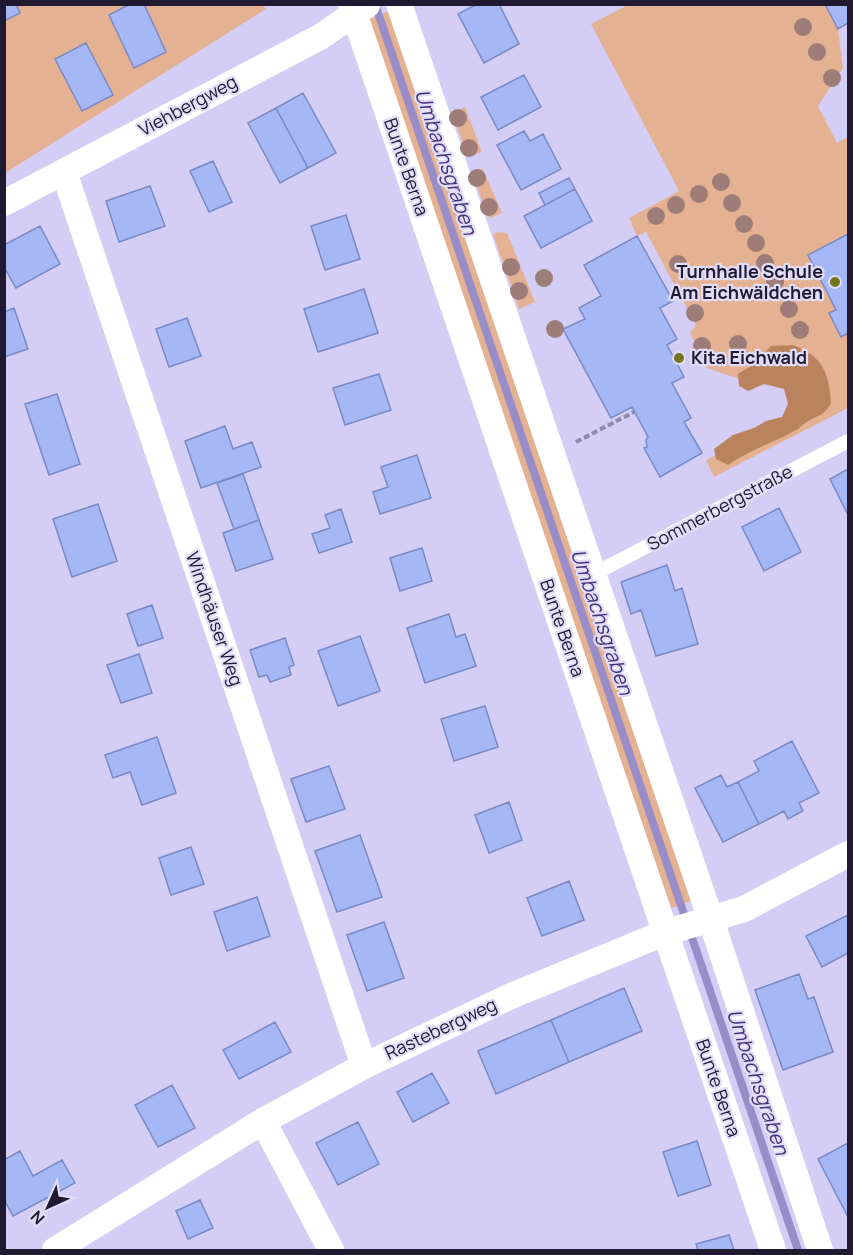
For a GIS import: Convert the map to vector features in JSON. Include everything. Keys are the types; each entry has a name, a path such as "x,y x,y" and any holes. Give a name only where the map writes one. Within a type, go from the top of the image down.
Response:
{"street":[{"name":"Bunte Berna","path":"399,4 592,575 688,926 773,1251"},
{"name":"Bunte Berna","path":"360,7 688,926 820,1251"},
{"name":"Viehbergweg","path":"4,203 320,37 360,7"},
{"name":"Windhäuser Weg","path":"64,172 363,1066"},
{"name":"Rastebergweg","path":"55,1251 262,1121 363,1066 511,996 688,926 744,909 849,854"},
{"path":"262,1121 331,1251"}],"lane":[{"name":"Sommerbergstraße","path":"592,575 849,441"}],"path":[{"path":"573,444 634,411"}],"shaded area":[{"path":"825,4 838,29 843,68 818,106 837,143 848,137 848,234 808,255 836,310 829,313 842,336 848,333 848,408 714,477 706,460 801,412 779,370 750,383 707,368 690,333 696,325 646,232 637,236 629,218 679,191 591,24 628,5"},
{"path":"5,5 263,5 266,9 5,173"},
{"path":"389,11 691,901 671,908 370,26 370,19"},
{"path":"465,107 482,152 468,157 452,113"},
{"path":"483,169 502,213 491,218 487,216 472,171"},
{"path":"507,233 535,302 519,309 493,234"},
{"path":"793,345 811,355 822,367 826,374 831,404 823,413 798,429 728,465 716,459 714,449 733,435 782,417 788,404 784,389 764,384 748,391 739,386 738,374 751,366 771,346"}],"building":[{"path":"4,4 16,4 20,13 4,21"},
{"path":"130,4 144,4 166,52 134,68 109,15"},
{"path":"477,4 499,4 519,44 484,63 458,14"},
{"path":"825,4 848,4 848,23 838,29"},
{"path":"86,43 113,95 82,111 55,59"},
{"path":"524,75 541,107 498,130 481,97"},
{"path":"303,93 336,153 308,168 276,108"},
{"path":"276,108 308,168 280,183 248,123"},
{"path":"524,131 530,141 543,134 561,169 521,190 497,145"},
{"path":"213,161 232,202 209,212 190,171"},
{"path":"569,178 575,189 545,205 539,193"},
{"path":"150,186 165,226 119,242 106,201"},
{"path":"575,189 592,221 541,248 524,216"},
{"path":"346,215 360,259 325,270 311,226"},
{"path":"40,226 60,264 16,288 4,267 4,245"},
{"name":"Turnhalle Schule Am Eichwäldchen","path":"848,234 848,333 841,337 829,313 836,310 808,255"},
{"path":"637,236 673,301 660,308 677,339 667,345 684,377 672,383 691,418 684,422 702,453 660,477 644,448 647,447 648,437 632,407 611,418 563,329 585,319 579,308 601,296 584,265"},
{"path":"364,289 378,333 318,352 304,309"},
{"path":"14,308 28,349 4,357 4,312"},
{"path":"187,318 201,356 169,367 156,329"},
{"path":"379,374 391,410 345,425 333,388"},
{"path":"57,394 80,464 49,475 25,404"},
{"path":"225,426 233,449 252,442 261,467 201,488 185,441"},
{"path":"417,455 431,498 380,514 373,492 388,487 381,467"},
{"path":"848,469 848,515 830,479"},
{"path":"243,474 259,520 234,529 217,483"},
{"path":"98,504 117,561 72,577 53,519"},
{"path":"779,508 801,552 764,571 742,527"},
{"path":"341,509 352,542 319,553 312,534 330,528 325,515"},
{"path":"259,520 273,559 236,571 223,533"},
{"path":"422,548 432,581 400,591 390,558"},
{"path":"667,565 675,591 682,588 698,644 656,656 641,610 631,614 621,582"},
{"path":"152,605 163,638 138,646 127,614"},
{"path":"449,614 456,637 465,634 476,666 425,683 407,628"},
{"path":"360,636 380,691 338,706 318,651"},
{"path":"285,638 294,665 289,667 291,675 270,682 267,675 259,677 250,650"},
{"path":"139,654 152,693 121,703 107,665"},
{"path":"485,706 498,747 454,761 441,719"},
{"path":"157,737 176,793 142,805 130,772 113,778 105,755"},
{"path":"792,741 819,793 799,803 803,811 788,819 784,811 759,824 738,782 759,771 754,761"},
{"path":"329,766 345,809 306,822 291,779"},
{"path":"721,775 727,787 738,782 759,824 723,842 695,788"},
{"path":"509,802 522,840 489,853 475,815"},
{"path":"360,835 382,897 337,912 315,851"},
{"path":"191,847 204,884 171,895 159,858"},
{"path":"569,881 584,920 542,936 527,898"},
{"path":"257,897 270,936 227,951 214,912"},
{"path":"848,915 848,953 822,967 806,936"},
{"path":"384,922 404,978 367,991 347,935"},
{"path":"799,974 808,999 814,997 833,1052 783,1070 755,990"},
{"path":"624,988 642,1031 569,1062 551,1020"},
{"path":"551,1020 569,1062 496,1094 478,1051"},
{"path":"275,1022 291,1052 239,1079 223,1050"},
{"path":"432,1073 449,1103 413,1122 397,1092"},
{"path":"172,1085 195,1128 158,1147 135,1105"},
{"path":"358,1122 379,1164 338,1185 316,1143"},
{"path":"697,1141 711,1185 678,1196 663,1152"},
{"path":"848,1143 848,1217 818,1159"},
{"path":"20,1151 33,1176 62,1160 75,1183 13,1216 4,1199 4,1160"},
{"path":"200,1200 213,1228 188,1239 176,1211"},
{"path":"729,1235 734,1250 698,1250 696,1244"}],"waterway":[{"name":"Umbachsgraben","path":"375,4 798,1250"}],"place":[{"name":"Turnhalle Schule Am Eichwäldchen","path":"835,282"},
{"name":"Kita Eichwald","path":"679,358"}]}
